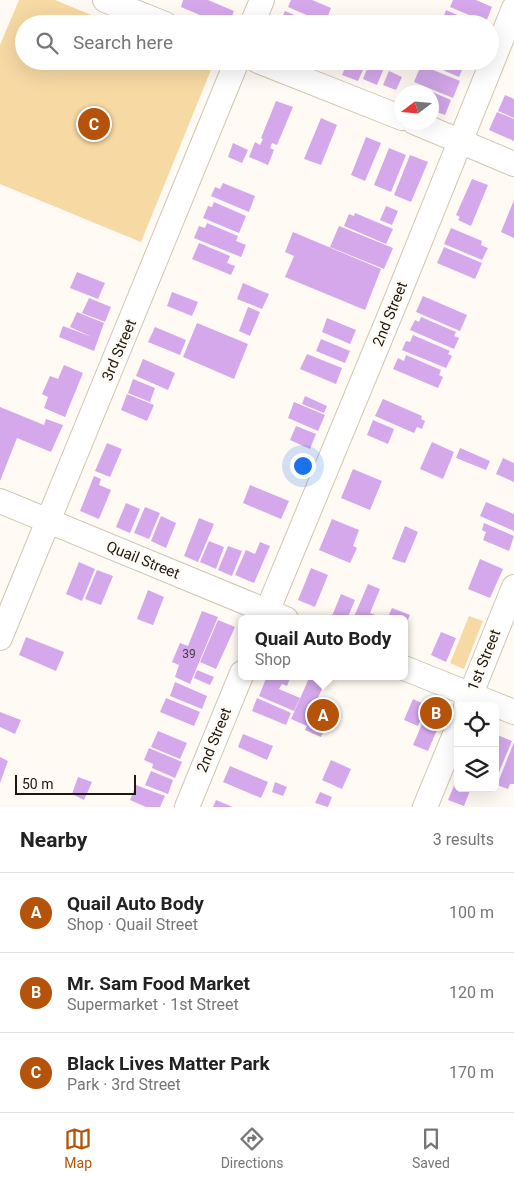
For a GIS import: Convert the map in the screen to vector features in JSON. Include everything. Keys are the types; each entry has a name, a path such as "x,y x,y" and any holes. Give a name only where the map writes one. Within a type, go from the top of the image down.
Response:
{"street":[{"path":"106,0 143,15"},
{"path":"256,15 262,0"},
{"name":"2nd Street","path":"499,46 514,8"},
{"name":"3rd Street","path":"0,638 233,70"},
{"path":"281,70 394,115"},
{"name":"2nd Street","path":"272,615 489,70"},
{"path":"434,130 514,164"},
{"name":"Quail Street","path":"0,501 270,615"},
{"name":"1st Street","path":"468,700 514,587"},
{"path":"408,670 468,700 514,712"},
{"name":"2nd Street","path":"187,807 239,680"},
{"path":"425,807 454,737"}],"shaded area":[{"path":"19,0 55,0 91,15 15,15 15,70 211,70 141,242 0,184 0,45"},
{"path":"469,616 483,621 464,669 450,663"}],"building":[{"path":"183,0 208,0 234,11 232,15 200,15 181,7"},
{"path":"291,0 312,0 331,8 328,15 306,15 288,7"},
{"path":"453,0 476,0 492,7 489,15 469,15 450,7"},
{"path":"446,10 457,15 444,15"},
{"path":"285,11 295,15 283,15"},
{"path":"344,70 363,70 358,81 342,75"},
{"path":"366,70 383,70 377,85 363,79"},
{"path":"419,70 433,70 460,81 453,98 439,92 439,85 421,85 414,82"},
{"path":"443,70 462,70 459,77"},
{"path":"389,71 402,77 398,85 394,85 394,89 383,85"},
{"path":"439,95 451,100 445,115 439,113"},
{"path":"505,95 514,99 514,118 498,111"},
{"path":"276,101 293,107 277,145 272,143 270,148 274,150 268,165 249,157 255,142 260,145 263,139 261,138"},
{"path":"497,112 514,119 514,141 489,130"},
{"path":"321,118 337,125 321,165 304,159"},
{"path":"366,137 381,143 365,181 351,175"},
{"path":"233,143 248,150 242,163 228,157"},
{"path":"389,148 406,155 391,192 374,185"},
{"path":"410,155 428,162 411,202 394,195"},
{"path":"472,179 488,185 471,226 458,220 460,217 456,215"},
{"path":"223,183 255,196 249,212 211,196 215,187 220,189"},
{"path":"514,200 514,238 501,232"},
{"path":"214,202 246,216 239,233 203,218 208,206 212,207"},
{"path":"386,206 398,211 392,225 380,220"},
{"path":"355,213 393,229 386,244 344,226 349,214 354,216"},
{"path":"207,223 238,236 236,241 246,245 241,257 194,238 199,226 205,228"},
{"path":"339,226 393,248 384,269 330,247"},
{"path":"451,228 482,241 481,245 488,248 482,260 444,244"},
{"path":"293,232 381,269 365,310 285,277 294,256 285,252"},
{"path":"199,243 230,256 227,263 235,266 231,275 192,259"},
{"path":"444,247 482,263 475,279 437,263"},
{"path":"77,272 105,283 98,299 70,288"},
{"path":"243,283 269,294 262,309 237,299"},
{"path":"172,292 198,302 192,316 167,306"},
{"path":"423,296 467,315 460,331 416,312"},
{"path":"89,298 111,307 105,322 82,313"},
{"path":"248,307 260,312 250,336 239,331"},
{"path":"77,312 104,323 94,351 59,337 63,326 92,337 70,327"},
{"path":"421,317 456,332 454,336 459,338 454,349 410,330 415,320 419,322"},
{"path":"327,318 356,330 350,344 322,332"},
{"path":"197,323 248,344 234,379 183,357"},
{"path":"155,327 186,340 180,355 148,342"},
{"path":"413,335 450,351 448,354 452,356 446,368 402,350 406,341 410,342"},
{"path":"321,339 350,351 345,363 316,351"},
{"path":"307,354 342,368 336,384 300,369"},
{"path":"406,355 441,370 439,375 443,377 438,388 393,369 398,358 404,361"},
{"path":"143,359 175,373 168,390 136,376"},
{"path":"64,365 83,373 65,417 44,408 48,397 42,394 50,376 58,379"},
{"path":"133,379 155,388 150,402 128,393"},
{"path":"127,394 154,405 147,421 121,410"},
{"path":"305,396 327,406 324,413 302,404"},
{"path":"383,399 422,416 421,419 425,421 422,429 417,427 414,433 375,416"},
{"path":"294,402 325,415 318,431 288,418"},
{"path":"0,407 44,425 46,419 63,425 51,452 17,438 0,481"},
{"path":"373,420 394,429 388,444 367,435"},
{"path":"296,426 316,434 310,449 290,440"},
{"path":"432,442 454,452 443,479 420,469"},
{"path":"107,443 122,449 110,477 95,471"},
{"path":"460,448 490,461 486,470 456,458"},
{"path":"503,458 514,463 514,482 496,474"},
{"path":"353,469 382,481 370,510 341,498"},
{"path":"94,476 101,479 99,485 111,490 99,519 80,511"},
{"path":"250,485 289,501 281,519 243,503"},
{"path":"486,502 514,514 514,531 480,516"},
{"path":"126,503 140,509 130,533 116,527"},
{"path":"145,507 160,513 149,539 134,533"},
{"path":"161,516 176,523 166,548 151,541"},
{"path":"199,518 214,524 198,562 184,556"},
{"path":"332,519 359,530 353,546 357,548 350,563 319,550"},
{"path":"484,523 514,536 509,551 483,540 486,532 482,530"},
{"path":"405,526 418,532 405,563 392,559"},
{"path":"209,541 224,547 216,569 200,562"},
{"path":"260,542 270,546 254,583 235,575 246,550 255,554"},
{"path":"228,546 242,551 232,576 218,570"},
{"path":"480,559 503,569 490,598 468,589"},
{"path":"79,562 95,569 82,601 66,594"},
{"path":"311,568 328,575 315,607 298,600"},
{"path":"97,570 113,576 101,605 85,599"},
{"path":"368,584 380,589 370,613 375,615 355,615"},
{"path":"148,590 164,597 153,625 137,619"},
{"path":"341,594 355,600 349,615 332,615"},
{"path":"392,608 410,615 408,619 408,615 389,615"},
{"path":"202,611 218,617 190,684 175,677 179,665 172,662 180,643 188,646"},
{"path":"218,620 235,627 216,669 200,662"},
{"path":"441,632 456,638 446,662 431,655"},
{"path":"26,637 64,652 56,671 19,655"},
{"path":"197,670 214,677 210,685 194,678"},
{"path":"265,680 289,680 287,686 282,684 279,689 300,698 294,711 259,696"},
{"path":"308,680 325,682 317,700 333,707 321,737 305,730 307,726 291,719"},
{"path":"175,682 207,696 202,709 170,696"},
{"path":"166,698 200,712 194,726 160,712"},
{"path":"257,698 291,713 286,725 252,711"},
{"path":"413,699 426,705 418,726 404,720"},
{"path":"430,705 445,711 428,751 413,745"},
{"path":"0,712 21,720 15,734 0,727"},
{"path":"158,731 187,743 180,759 151,747"},
{"path":"243,734 273,746 267,760 238,747"},
{"path":"499,736 512,741 499,772"},
{"path":"514,742 514,784 510,784 508,789 499,786 499,780"},
{"path":"149,748 182,762 175,778 152,768 153,764 144,760"},
{"path":"0,757 8,761 0,783"},
{"path":"331,760 351,769 342,789 322,780"},
{"path":"230,766 268,782 261,798 223,782"},
{"path":"151,771 173,780 168,794 145,785"},
{"path":"78,777 92,782 84,800 72,794"},
{"path":"275,782 287,787 283,796 272,792"},
{"path":"136,785 165,796 160,807 146,807 130,800"},
{"path":"454,786 454,792 469,792 464,806 448,800"},
{"path":"320,792 332,797 328,807 315,803"},
{"path":"216,800 233,807 213,807"}],"place":[{"name":"Black Lives Matter Park","path":"94,124"},
{"name":"Mr. Sam Food Market","path":"436,713"},
{"name":"Quail Auto Body","path":"323,715"}]}
